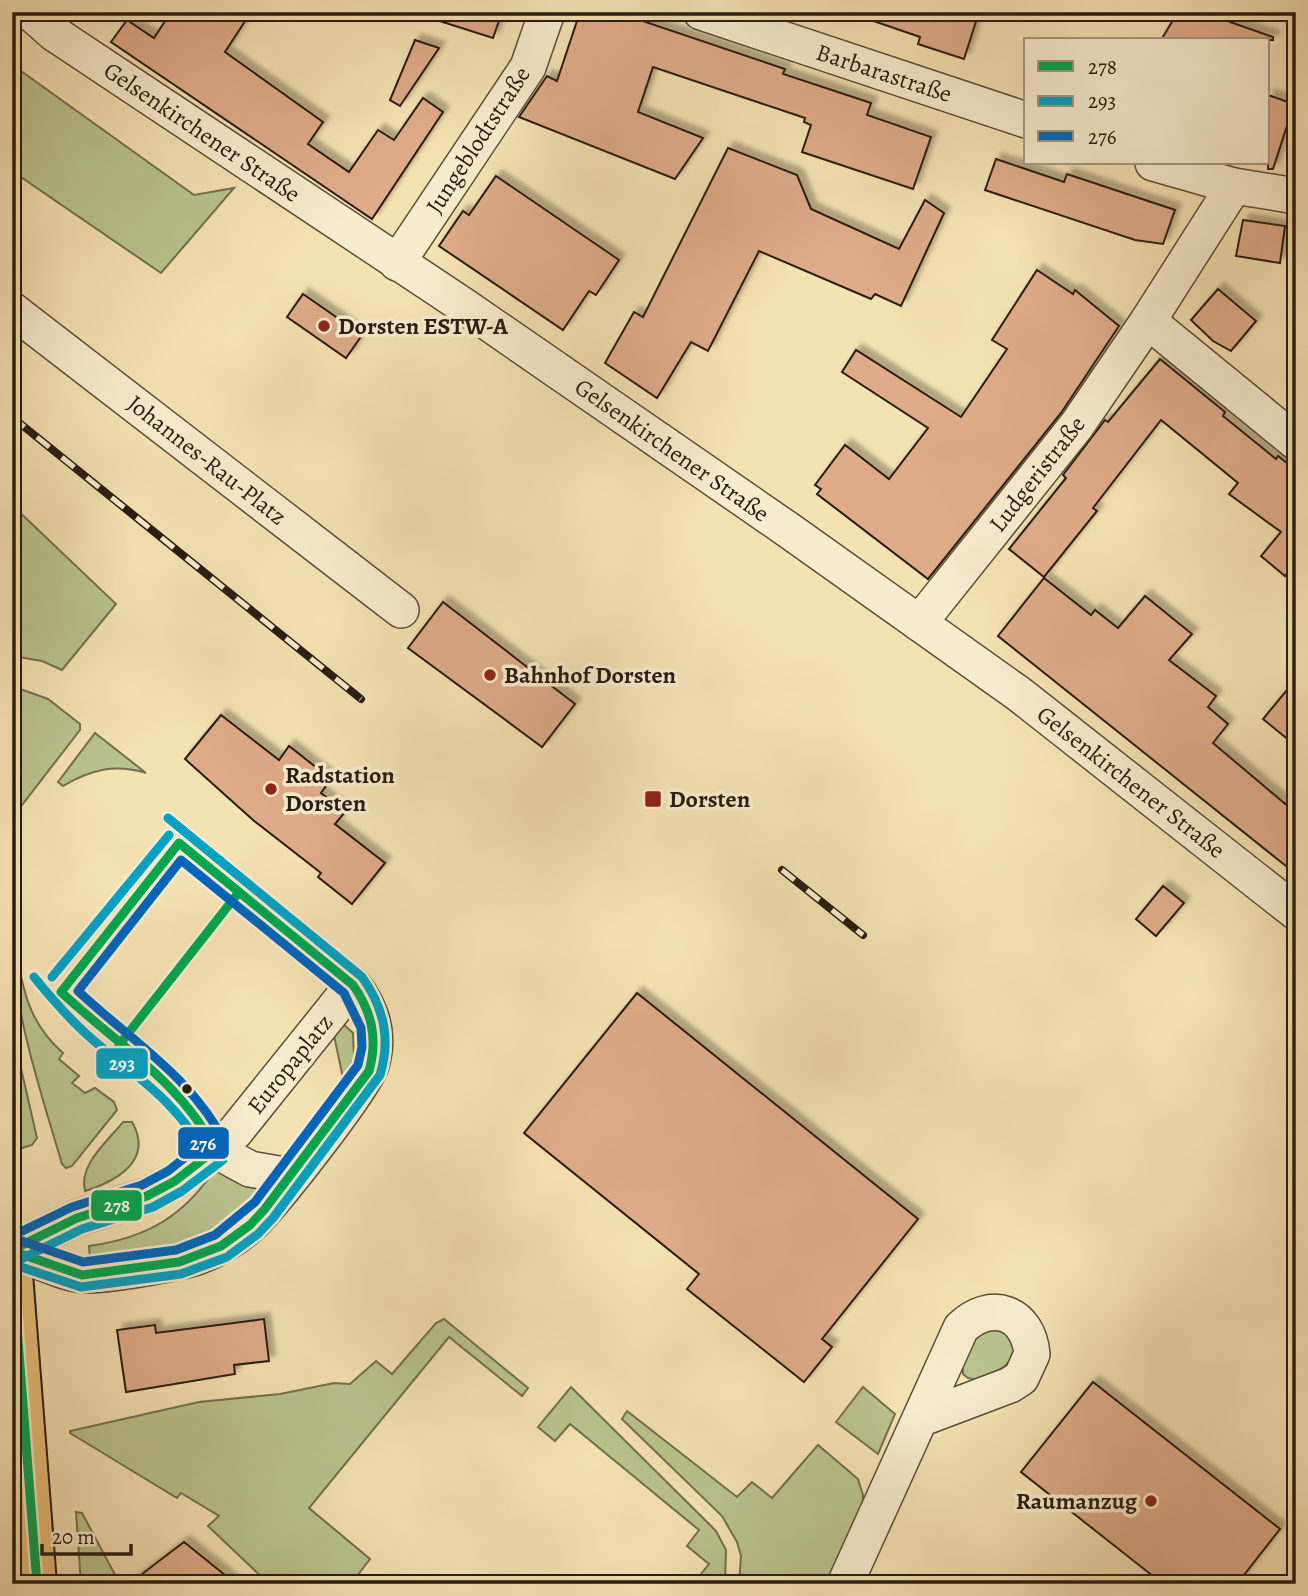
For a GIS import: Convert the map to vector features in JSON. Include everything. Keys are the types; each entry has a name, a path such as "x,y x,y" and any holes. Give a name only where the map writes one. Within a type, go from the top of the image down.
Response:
{"main road":[{"path":"12,1261 37,1584"}],"street":[{"name":"Gelsenkirchener Straße","path":"30,12 55,34 397,263 919,623 1062,727 1296,912"},
{"name":"Jungeblodtstraße","path":"397,263 527,67 547,12"},
{"name":"Barbarastraße","path":"701,12 1024,120"},
{"path":"1157,164 1234,186 1296,196"},
{"name":"Ludgeristraße","path":"919,623 1077,425 1148,321 1234,186"},
{"name":"Johannes-Rau-Platz","path":"12,310 401,610"},
{"path":"1148,321 1296,442"},
{"name":"Europaplatz","path":"353,985 371,1013 375,1045 369,1071 290,1176 242,1231 207,1253 179,1262 82,1275 12,1251 77,1218 147,1196 175,1181 215,1150 235,1132 353,985"},
{"path":"215,1150 250,1169 290,1176"},
{"path":"845,1584 920,1419"}],"green space":[{"path":"21,71 194,195 234,188 161,273 12,171 12,75"},
{"path":"12,505 116,604 62,670 42,661 12,656"},
{"path":"12,686 48,699 80,724 80,730 12,818"},
{"path":"95,733 146,773 113,768 93,772 63,786 58,782"},
{"path":"12,930 26,997 40,1026 63,1053 59,1059 79,1076 72,1083 85,1093 95,1088 114,1102 117,1110 72,1166 66,1168 62,1164 45,1107 22,1019 13,960"},
{"path":"343,1024 353,1033 354,1059 343,1078 332,1026"},
{"path":"12,1029 37,1138 32,1145 22,1148 12,1131"},
{"path":"123,1122 132,1122 138,1135 135,1158 120,1175 85,1191 84,1181 90,1163"},
{"path":"217,1166 263,1190 225,1225 185,1244 90,1260 89,1246 147,1230 178,1211"},
{"path":"444,1319 528,1388 522,1396 449,1337 309,1508 370,1559 351,1584 329,1584 322,1579 310,1584 269,1584 208,1526 219,1516 181,1493 177,1498 70,1433 199,1402 280,1394 334,1383 350,1384 376,1361 392,1374 436,1323"},
{"path":"993,1326 1012,1335 1015,1356 994,1373 981,1378 968,1378 963,1374 963,1366 970,1345"},
{"path":"571,1387 716,1531 726,1550 725,1584 693,1584 709,1564 687,1546 699,1530 570,1424 555,1441 538,1427"},
{"path":"863,1387 895,1414 878,1454 836,1422"},
{"path":"627,1411 737,1497 752,1482 772,1498 818,1445 858,1479 863,1502 826,1584 739,1584 741,1556 737,1542 722,1516 622,1419"},
{"path":"76,1512 82,1513 120,1584 81,1584"}],"building":[{"path":"171,12 251,12 225,52 323,122 308,144 349,172 378,130 394,140 423,98 443,112 372,219 111,42 127,20 154,38"},
{"path":"428,12 502,12 493,38 427,17"},
{"path":"580,12 616,12 785,69 783,74 871,103 867,115 931,137 913,189 802,152 811,125 804,122 805,118 653,67 638,112 703,138 675,179 519,117 547,76 557,81"},
{"path":"859,12 979,12 964,59 918,44 920,37 859,16"},
{"path":"1178,12 1235,12 1230,22 1273,37 1273,40 1270,38 1162,38"},
{"path":"415,40 439,48 400,106 390,100"},
{"path":"1270,96 1294,104 1273,169 1268,169"},
{"path":"728,148 797,175 811,209 899,249 925,200 944,213 901,306 875,294 871,299 759,251 708,351 691,342 657,398 605,363 634,312 643,317"},
{"path":"996,159 1064,182 1067,174 1175,210 1163,244 1135,240 985,190"},
{"path":"496,176 619,260 596,295 589,291 563,330 439,246 463,211 469,215"},
{"path":"1243,220 1285,226 1280,263 1236,256"},
{"path":"1037,270 1073,294 1075,290 1119,326 1061,413 928,579 817,494 821,489 815,485 845,445 889,479 928,428 842,372 856,350 961,417 1007,349 992,340"},
{"path":"1218,289 1256,321 1231,351 1213,341 1191,320"},
{"name":"Dorsten ESTW-A","path":"303,294 362,335 346,358 287,317"},
{"path":"1160,359 1225,412 1223,416 1276,459 1278,456 1296,470 1296,563 1285,576 1261,556 1281,532 1229,494 1238,483 1161,420 1093,508 1097,511 1044,577 1009,549 1066,478 1063,475 1105,420 1108,422"},
{"path":"1044,578 1091,615 1095,610 1118,628 1145,596 1192,634 1169,660 1216,696 1208,707 1228,724 1213,743 1296,813 1296,874 998,636"},
{"name":"Bahnhof Dorsten","path":"443,602 575,704 542,747 408,648"},
{"path":"1296,679 1296,746 1263,719"},
{"name":"Radstation Dorsten","path":"221,715 279,760 289,746 331,779 321,793 345,812 335,824 385,863 352,904 318,877 321,873 253,820 185,759"},
{"path":"1163,886 1184,903 1156,936 1136,919"},
{"path":"637,993 918,1219 822,1339 832,1347 804,1382 687,1289 699,1274 524,1133"},
{"path":"264,1319 269,1361 234,1365 235,1374 126,1392 117,1330 155,1325 156,1333"},
{"name":"Raumanzug","path":"1093,1382 1280,1529 1237,1584 1163,1584 1021,1472"},
{"path":"184,1542 236,1584 129,1584"}],"railway":[{"path":"12,417 361,699"},
{"path":"782,870 863,935"}],"transit line":[{"name":"293","path":"12,1264 81,1287 181,1274 227,1257 258,1234 273,1218 380,1075 385,1049 383,1024 376,1000 362,977 168,818"},
{"name":"293","path":"52,977 169,835"},
{"name":"278","path":"12,1251 82,1275 179,1262 221,1246 250,1225 264,1210 369,1071 373,1048 372,1026 365,1005 353,985 179,843 61,992 166,1084 185,1104 215,1150"},
{"name":"276","path":"16,1239 83,1262 176,1250 215,1235 255,1202 358,1065 362,1047 361,1028 344,993 181,860 78,991 179,1080 213,1121 226,1145"},
{"name":"278","path":"119,1045 239,892"},
{"name":"293","path":"34,977 85,1033 170,1105 183,1120 204,1155"},
{"name":"276","path":"12,1236 72,1207 142,1185 168,1171 207,1140"},
{"name":"278","path":"12,1250 77,1218 147,1196 175,1181 215,1150"},
{"name":"293","path":"17,1261 82,1229 153,1207 182,1191 223,1160"},
{"name":"278","path":"12,1264 37,1584"}],"place":[{"name":"Dorsten ESTW-A","path":"324,326"},
{"name":"Bahnhof Dorsten","path":"490,675"},
{"name":"Radstation Dorsten","path":"271,789"},
{"name":"Dorsten","path":"653,799"},
{"name":"Raumanzug","path":"1151,1501"}]}
